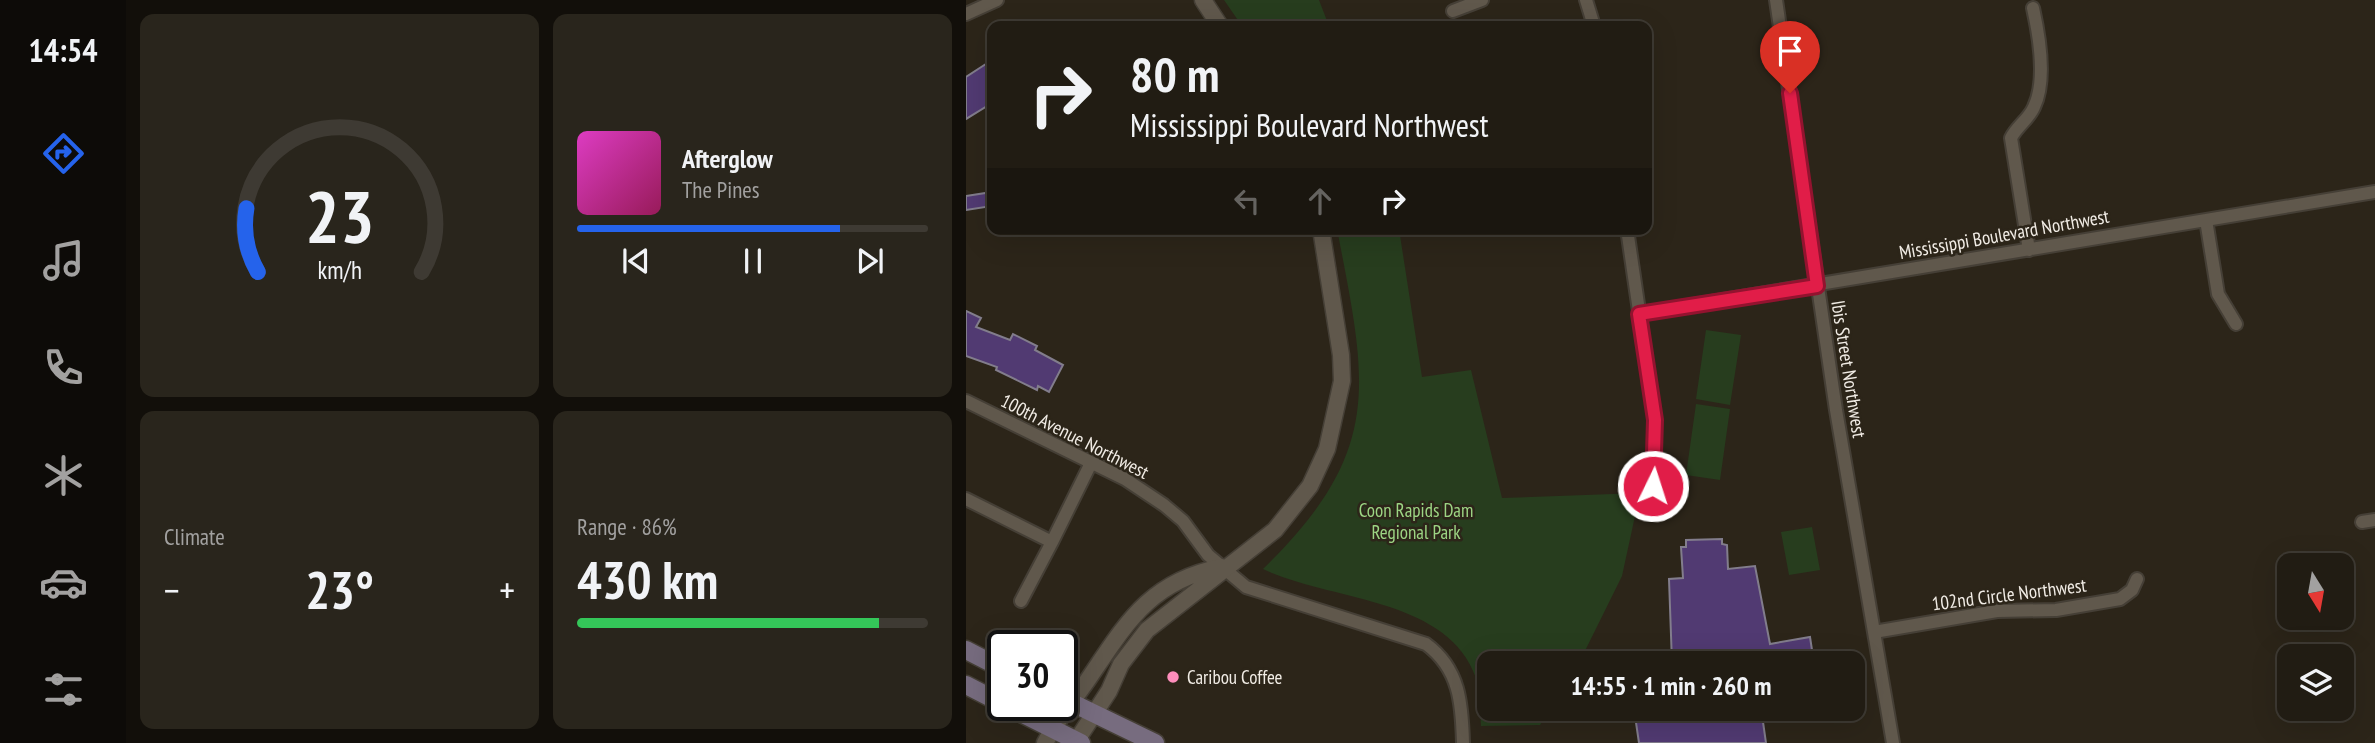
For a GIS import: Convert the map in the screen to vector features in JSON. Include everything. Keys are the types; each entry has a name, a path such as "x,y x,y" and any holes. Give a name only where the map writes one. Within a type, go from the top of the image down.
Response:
{"main road":[{"path":"966,650 987,661"},
{"path":"966,685 987,696"},
{"path":"1078,706 1155,743"},
{"path":"1027,721 1049,736 1078,742"}],"street":[{"path":"966,14 997,0"},
{"path":"1203,0 1217,21"},
{"path":"1453,11 1482,0"},
{"path":"1586,0 1592,21"},
{"name":"Ibis Street Northwest","path":"1776,0 1817,286 1893,743"},
{"path":"2029,250 2011,138 2029,116 2038,96 2040,51 2033,8"},
{"name":"Mississippi Boulevard Northwest","path":"1639,314 2375,192"},
{"path":"2206,220 2218,294 2236,324"},
{"path":"1078,742 1121,664 1147,629 1285,520 1310,486 1329,440 1341,393 1342,368 1322,235"},
{"path":"1628,235 1655,420 1653,486"},
{"name":"100th Avenue Northwest","path":"966,401 1125,479 1183,521 1208,555 1237,581 1260,593 1395,632 1433,649 1451,671 1458,686 1463,743"},
{"path":"1021,601 1091,463"},
{"path":"966,499 1052,542"},
{"path":"1078,685 1142,605 1183,578 1224,567"},
{"name":"102nd Circle Northwest","path":"1874,632 1997,611 2056,610 2120,599 2132,590 2137,579"}],"green space":[{"path":"1224,0 1319,0 1327,21 1239,21"},
{"name":"Coon Rapids Dam Regional Park","path":"1338,235 1400,235 1422,377 1471,370 1502,498 1640,493 1622,576 1585,651 1477,651 1477,680 1462,651 1440,631 1414,616 1384,605 1290,580 1263,569 1302,527 1330,487 1348,450 1357,412 1359,373 1355,331"},
{"path":"1706,330 1741,335 1730,405 1696,399"},
{"path":"1696,404 1730,409 1720,480 1686,475"},
{"path":"1812,527 1820,570 1789,575 1781,532"},
{"name":"Coon Rapids Dam Regional Park","path":"1481,721 1542,721 1540,725 1481,726"}],"building":[{"path":"987,63 987,106 966,119 966,77"},
{"path":"987,193 987,207 966,210 966,196"},
{"path":"966,311 981,318 976,327 1010,340 1013,334 1037,346 1035,350 1063,365 1049,392 1038,386 1037,390 996,370 997,367 966,356"},
{"path":"1722,539 1722,544 1727,545 1728,569 1755,566 1770,644 1810,637 1812,651 1672,651 1669,579 1683,578 1681,547 1686,547 1686,540"},
{"path":"1636,721 1768,721 1763,722 1766,743 1639,743"}],"place":[{"name":"Caribou Coffee","path":"1173,677"}],"route":[{"path":"1653,486 1655,420 1639,314 1817,286 1790,93"}]}
